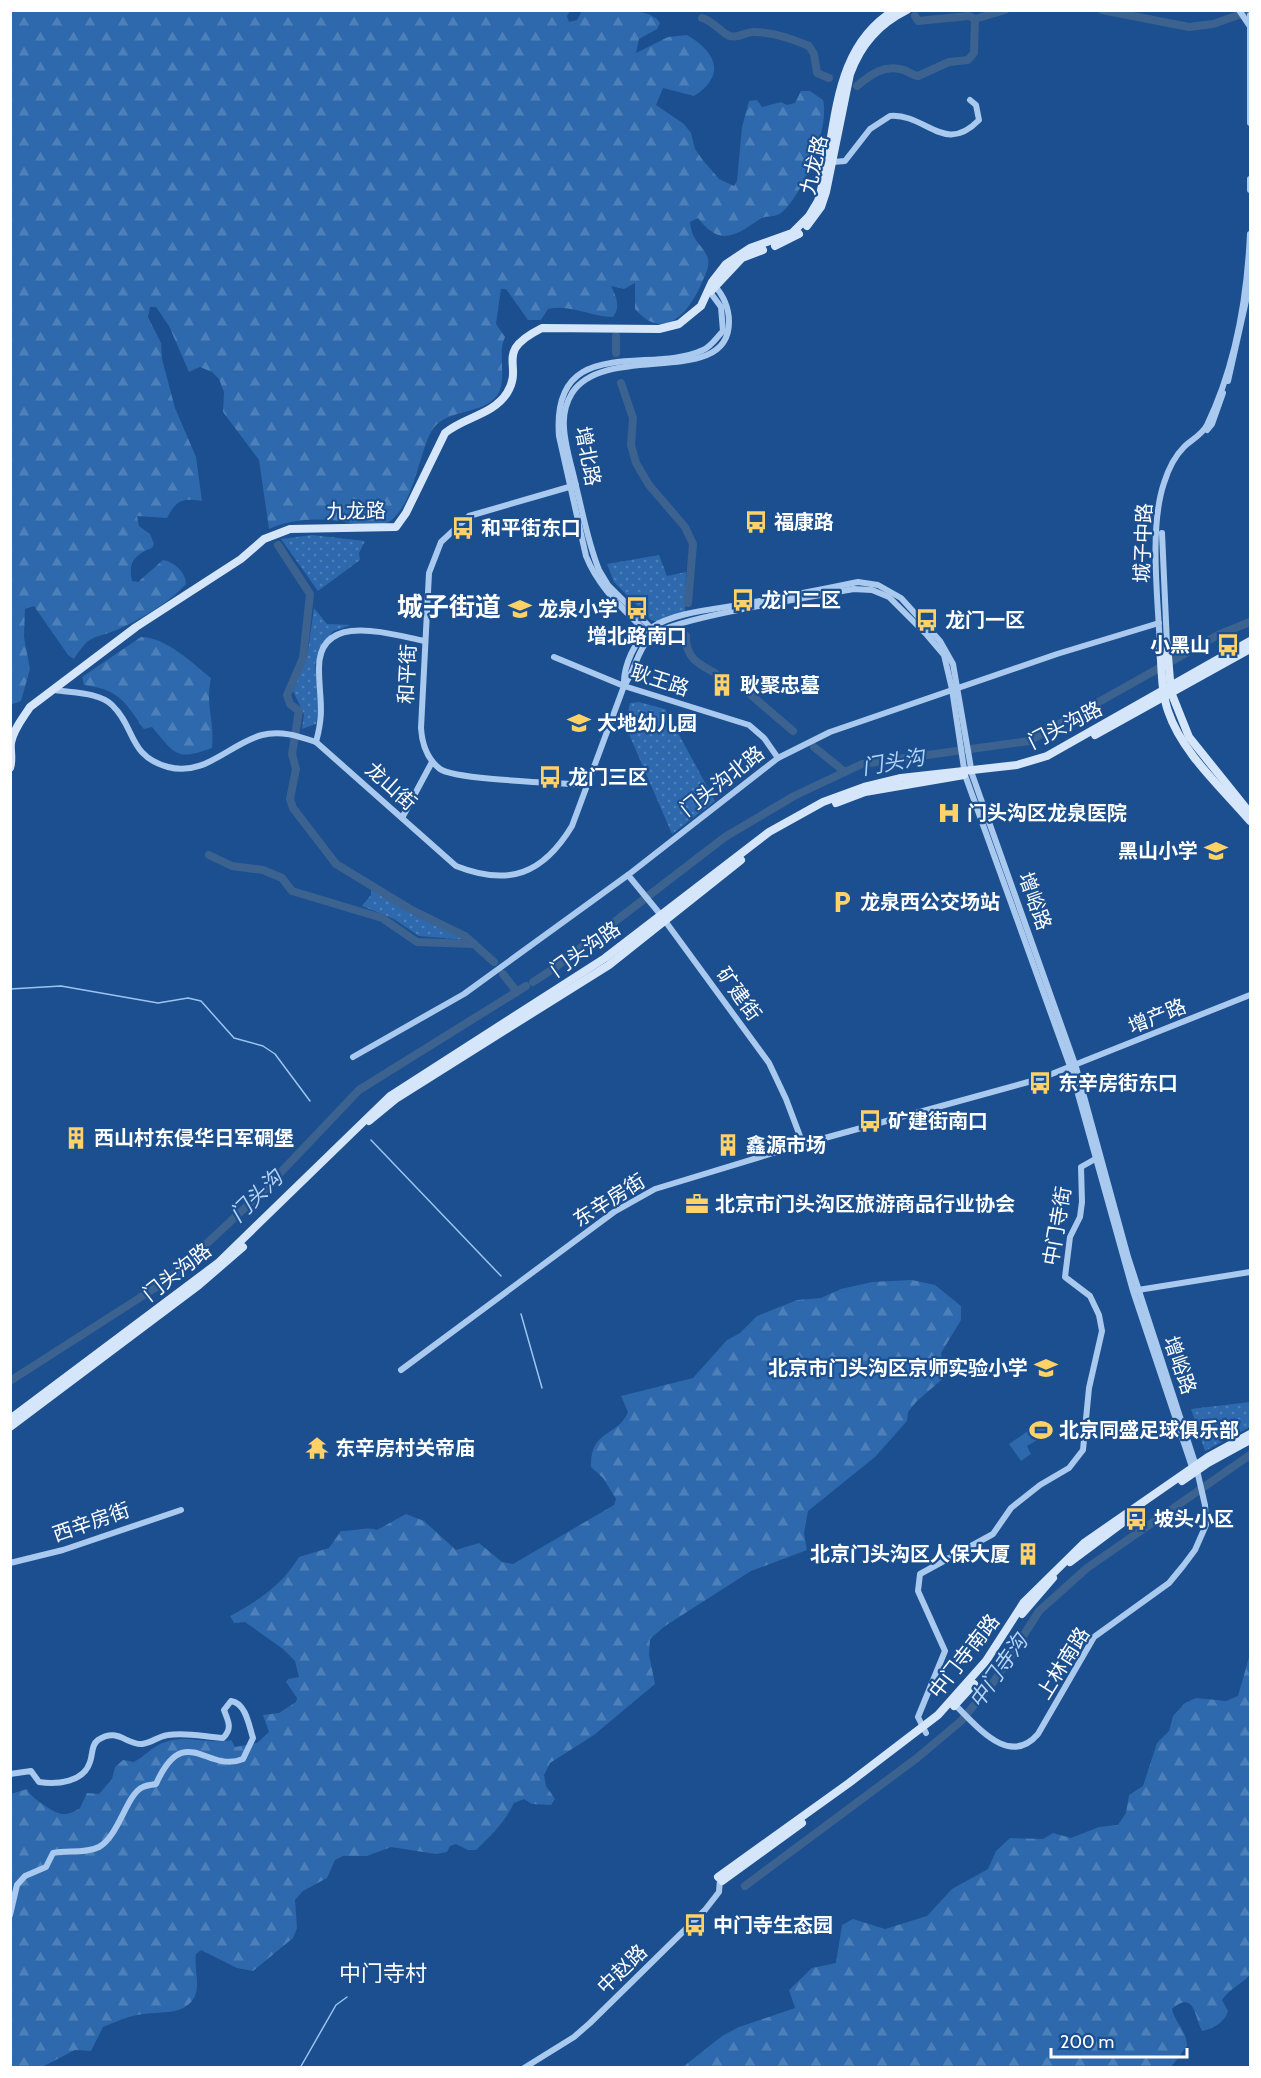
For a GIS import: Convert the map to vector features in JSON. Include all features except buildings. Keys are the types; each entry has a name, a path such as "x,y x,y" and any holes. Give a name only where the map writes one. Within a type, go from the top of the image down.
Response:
{"main road":[{"name":"九龙路","path":"10,768 13,760 11,744 19,724 30,707 136,627 241,559 264,539 290,529 396,527 406,513 445,433 455,424 493,408 506,394 511,385 511,360 517,343 528,335 542,328 668,328 688,320 701,306 735,257 792,233 809,216 822,189 840,92 850,58 866,34 886,13 896,10"},
{"name":"九龙路","path":"713,287 742,258 784,243 805,229 821,207 833,162 850,74 856,57 877,29 907,10"},
{"name":"门头沟路","path":"10,1419 218,1263 390,1096 605,958 661,915 782,830 825,807 865,792 967,768 1013,770 1048,760 1251,641"},
{"path":"1163,645 1168,711 1182,739 1251,821"},
{"name":"门头沟路","path":"1167,691 1251,649"},
{"path":"1167,691 1189,737 1251,813"},
{"name":"门头沟路","path":"10,1427 224,1265 361,1129 398,1098 609,965 661,915"},
{"path":"1194,1469 1251,1434"},
{"path":"1194,1469 1251,1440"},
{"name":"中门寺南路","path":"720,1879 924,1731 956,1705 982,1674 1026,1609 1062,1569 1098,1539 1194,1469"}],"street":[{"path":"1239,10 1249,25"},
{"path":"1251,15 1249,25 1251,123"},
{"path":"833,162 845,161 870,129 890,116 908,118 945,136 960,133 979,120 975,105 970,100"},
{"path":"1251,179 1251,190"},
{"name":"城子中路","path":"1163,645 1159,623 1157,529 1163,484 1172,462 1206,426 1224,380 1244,297 1251,234"},
{"name":"城子中路","path":"1163,645 1162,504 1172,469 1188,447 1212,424 1233,368 1251,283"},
{"name":"增北路","path":"651,632 608,594 593,573 586,556 557,418 569,387 590,369 607,362 693,355 706,349 723,331 721,307 713,287"},
{"name":"和平街","path":"432,762 422,740 421,728 431,563 441,543 469,516 573,486"},
{"path":"651,632 716,616 853,589 872,590 897,603 936,645 948,666 955,689 967,768"},
{"name":"门头沟北路","path":"352,1057 464,994 628,875 778,758 830,732 1057,654 1159,623"},
{"path":"316,742 322,711 319,665 322,652 332,638 344,632 364,630 425,641"},
{"name":"龙山街","path":"55,690 97,697 112,704 125,724 135,747 152,760 169,768 186,769 202,766 220,758 245,741 263,735 289,734 316,742 456,866 476,874 498,876 520,874 550,858 564,841 572,826 624,686 651,632"},
{"name":"耿王路","path":"554,657 624,686 749,725 764,738 778,758"},
{"path":"402,818 432,762 441,770 452,774 587,784"},
{"name":"增峪路","path":"967,768 1074,1068 1138,1290 1194,1469"},
{"name":"矿建街","path":"628,875 661,915 768,1063 786,1099 803,1144"},
{"name":"增产路","path":"1074,1068 1251,995"},
{"name":"增峪路","path":"1074,1068 1133,1291 1194,1469"},
{"name":"东辛房街","path":"401,1370 637,1197 689,1177 1074,1068"},
{"name":"中门寺街","path":"924,1731 918,1717 945,1651 918,1591 920,1574 993,1534 1011,1508 1040,1485 1069,1468 1083,1450 1089,1388 1102,1331 1099,1315 1090,1296 1069,1283 1065,1274 1070,1237 1080,1217 1081,1167 1097,1158"},
{"path":"1138,1290 1251,1272"},
{"name":"上林南路","path":"956,1705 999,1745 1017,1749 1033,1740 1094,1638 1169,1582 1195,1550 1206,1525 1202,1494 1194,1469"},
{"name":"西辛房街","path":"10,1563 57,1552 181,1510"},
{"path":"10,1774 31,1771 39,1782 54,1785 69,1781 83,1773 90,1763 93,1746 98,1740 114,1735 143,1744 165,1735 189,1732 224,1738 229,1732 230,1725 224,1710 231,1701 237,1701 242,1707 253,1738 243,1759 235,1763 194,1752 182,1753 171,1759 156,1784 142,1787 133,1795 125,1813 105,1843 97,1848 83,1851 53,1853 46,1867 25,1876 14,1893 10,1915"},
{"name":"中赵路","path":"524,2067 574,2037 590,2023 716,1899 720,1879"}],"green space":[{"path":"10,11 570,11 567,16 569,22 577,20 582,11 636,11 655,17 660,23 657,29 639,39 636,53 668,37 687,35 711,56 714,72 704,88 694,96 663,88 656,105 684,124 691,133 695,149 719,179 734,186 737,181 742,127 749,101 757,100 762,107 781,102 787,105 795,103 801,91 810,91 823,100 822,127 819,143 806,177 798,192 781,213 762,218 728,236 713,233 698,218 690,222 693,235 706,254 708,265 691,304 675,320 656,323 646,319 635,309 635,283 624,289 611,286 617,305 613,317 557,308 548,309 541,320 528,320 506,289 501,289 496,324 505,337 499,393 487,404 444,419 436,425 426,442 414,482 402,508 385,524 369,526 340,521 312,520 295,521 269,529 259,460 223,412 224,392 219,379 212,372 200,367 189,372 169,326 156,307 150,307 148,317 161,343 162,359 175,408 196,457 202,501 181,501 177,503 167,518 137,516 139,526 150,534 154,544 152,548 141,553 134,560 131,574 132,581 138,582 163,560 179,568 186,584 164,604 146,615 89,641 74,659 68,655 34,606 25,609 24,637 30,669 21,701 13,704 10,703"},
{"path":"312,535 365,541 359,553 360,560 318,591 281,539"},
{"path":"659,555 667,576 686,572 685,612 658,622 651,620 614,582 607,564"},
{"path":"314,608 327,624 351,625 333,631 324,643 315,664 320,701 316,724 302,729 304,714 293,691 308,651"},
{"path":"141,637 160,641 169,646 211,678 209,697 212,748 191,754 178,753 166,744 152,727 144,729 120,698 106,690 84,685 82,677"},
{"path":"639,702 665,709 715,801 672,834 625,725 630,703"},
{"path":"371,889 414,915 466,940 419,936 394,919 362,906 371,895"},
{"path":"912,1280 935,1285 961,1306 961,1320 941,1353 946,1376 917,1401 908,1412 907,1421 875,1457 808,1511 804,1533 807,1550 751,1571 665,1626 650,1639 649,1655 655,1684 594,1735 550,1763 544,1775 546,1786 555,1799 551,1805 532,1804 524,1799 514,1803 502,1823 476,1850 468,1850 456,1844 450,1846 447,1852 436,1854 391,1847 367,1856 343,1856 335,1860 327,1878 303,1891 295,1900 297,1928 293,1938 253,1971 237,1968 201,1950 196,1954 195,1996 185,2007 179,2010 134,2016 103,2027 91,2051 75,2050 42,2067 11,2068 11,1794 27,1789 32,1796 47,1807 58,1813 67,1814 80,1808 87,1793 99,1794 112,1779 115,1767 123,1760 134,1762 165,1742 182,1739 231,1740 235,1747 257,1743 269,1732 263,1715 279,1713 296,1702 297,1698 286,1682 288,1679 299,1677 295,1661 283,1649 245,1622 234,1623 230,1616 269,1591 293,1567 299,1557 329,1548 341,1531 377,1530 406,1514 424,1521 456,1550 479,1543 502,1562 513,1564 614,1505 616,1499 603,1478 591,1467 595,1446 600,1439 618,1426 628,1412 621,1396 693,1378 727,1340 740,1333 757,1316 797,1300 821,1298 841,1289 872,1282"},
{"path":"1250,1402 1250,1427 1205,1451 1191,1409"},
{"path":"1045,1419 1053,1431 1027,1446 1031,1454 1021,1461 1009,1444"},
{"path":"1250,1654 1250,1974 1222,2000 1228,2011 1221,2022 1210,2029 1202,2031 1190,2004 1185,2002 1172,2009 1185,2036 1187,2046 1171,2067 683,2067 722,2036 739,2027 795,2008 789,1990 812,1968 836,1963 842,1925 853,1919 885,1929 927,1916 952,1889 988,1869 996,1851 1010,1838 1043,1839 1053,1833 1071,1838 1099,1827 1118,1825 1126,1813 1129,1795 1143,1786 1157,1743 1169,1731 1173,1716 1185,1703 1196,1698 1226,1701 1238,1696"}],"waterway":[{"path":"915,16 918,21 969,16 975,19 1005,10"},
{"path":"1102,10 1189,27 1213,24 1250,11"},
{"path":"702,18 730,36 751,32 768,33 809,46 814,54 817,73 829,78"},
{"path":"857,86 884,69 897,68 918,76 949,62 968,60 974,53 975,19"},
{"path":"616,336 616,353"},
{"path":"621,383 633,418 631,445 636,463 649,485 685,527 693,544 688,603"},
{"path":"278,545 310,594 303,658 287,695 290,704 299,711 292,754 296,769 290,799 293,808 336,864 410,909 465,936 494,962"},
{"name":"门头沟","path":"533,982 725,837 794,796 862,764 1029,741 1220,634 1250,622"},
{"path":"686,636 690,655 698,663 715,673"},
{"path":"751,695 793,731"},
{"path":"814,747 845,772"},
{"path":"209,855 232,866 263,870 282,878 292,891 382,918 417,942 474,944"},
{"path":"503,974 517,992"},
{"path":"10,989 61,986 158,1003 188,998 201,1001 234,1038 263,1046 275,1054 310,1101"},
{"name":"门头沟","path":"10,1381 169,1279 263,1191 359,1090 526,986"},
{"path":"371,1140 501,1276"},
{"path":"521,1314 542,1388"},
{"name":"中门寺沟","path":"745,1886 917,1758 961,1721 995,1680 1039,1611 1087,1568 1250,1455"},
{"name":"中门寺沟","path":"300,2068 336,2005 347,1997"}],"place":[{"name":"福康路","path":"756,522"},
{"name":"和平街东口","path":"463,528"},
{"name":"龙门二区","path":"743,600"},
{"name":"增北路南口","path":"637,608"},
{"name":"龙泉小学","path":"520,609"},
{"name":"龙门一区","path":"927,620"},
{"name":"小黑山","path":"1228,645"},
{"name":"耿聚忠墓","path":"722,685"},
{"name":"大地幼儿园","path":"579,723"},
{"name":"龙门三区","path":"550,777"},
{"name":"门头沟区龙泉医院","path":"949,813"},
{"name":"黑山小学","path":"1216,851"},
{"name":"龙泉西公交场站","path":"842,902"},
{"name":"东辛房街东口","path":"1040,1083"},
{"name":"矿建街南口","path":"870,1121"},
{"name":"西山村东侵华日军碉堡","path":"76,1138"},
{"name":"鑫源市场","path":"728,1145"},
{"name":"北京市门头沟区旅游商品行业协会","path":"697,1204"},
{"name":"北京市门头沟区京师实验小学","path":"1046,1368"},
{"name":"北京同盛足球俱乐部","path":"1041,1430"},
{"name":"东辛房村关帝庙","path":"317,1448"},
{"name":"坡头小区","path":"1136,1519"},
{"name":"北京门头沟区人保大厦","path":"1028,1554"},
{"name":"中门寺生态园","path":"695,1925"}],"district":[{"name":"城子街道","path":"449,607"},
{"name":"中门寺村","path":"383,1973"}]}
